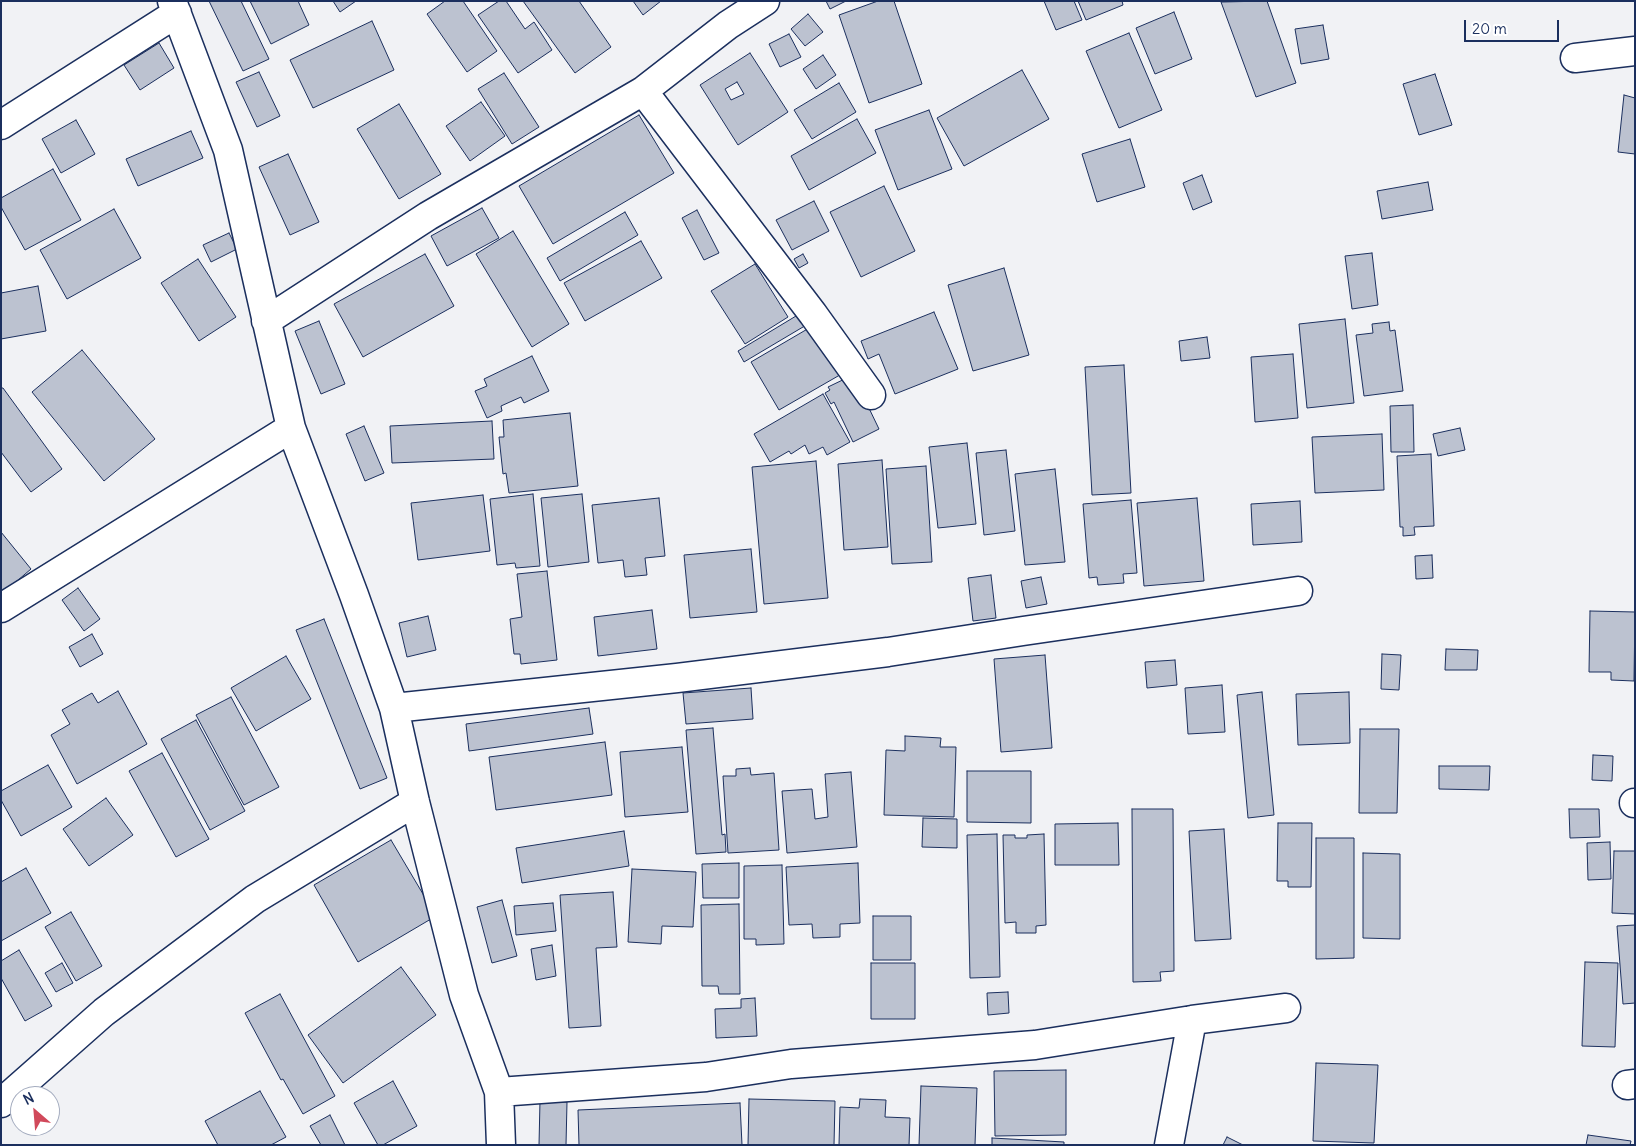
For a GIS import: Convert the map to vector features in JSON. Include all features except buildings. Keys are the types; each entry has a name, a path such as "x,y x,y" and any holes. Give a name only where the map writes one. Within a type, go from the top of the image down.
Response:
{"street":[{"path":"266,321 428,216 643,90 728,25 765,1"},
{"path":"1,125 175,7 228,150 291,428 394,708 415,802 464,995 499,1092 501,1145"},
{"path":"1575,58 1635,51"},
{"path":"643,90 813,314 871,395"},
{"path":"1,608 291,428"},
{"path":"394,708 677,678 888,652 1298,591"},
{"path":"1,1103 104,1012 254,900 415,802"},
{"path":"499,1092 706,1077 791,1064 1034,1045 1192,1020 1286,1008"},
{"path":"1169,1145 1192,1020"}]}
